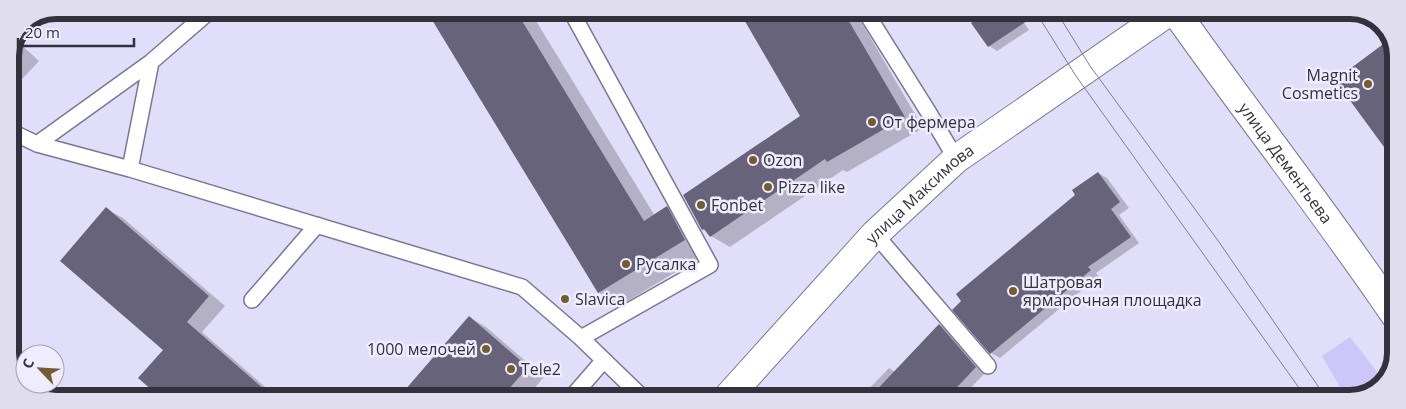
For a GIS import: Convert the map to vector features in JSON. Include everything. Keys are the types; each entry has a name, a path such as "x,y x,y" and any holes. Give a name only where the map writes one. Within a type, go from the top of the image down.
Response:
{"main road":[{"name":"улица Максимова","path":"734,390 875,234 956,159 1158,19"},
{"name":"улица Дементьева","path":"1181,19 1358,260 1387,303"}],"lane":[{"path":"37,144 151,62 201,19"},
{"path":"575,19 710,265 581,338"},
{"path":"870,19 956,159"},
{"path":"130,169 151,62"},
{"path":"19,135 37,144 130,169 522,287 581,338 635,390"},
{"path":"252,300 316,225"},
{"path":"875,234 988,366"},
{"path":"578,390 604,360"}],"shaded area":[{"path":"1350,337 1380,376 1373,383 1357,390 1342,390 1322,356"}],"building":[{"path":"431,19 521,19 644,221 667,206 685,240 598,293"},
{"path":"744,19 848,19 905,117 827,162 825,159 710,237 704,229 702,230 683,195 800,116"},
{"path":"977,19 1030,19 988,47 971,23"},
{"path":"1385,43 1387,53 1387,151 1335,80"},
{"path":"1098,172 1120,202 1111,209 1131,237 1088,267 1091,270 990,354 952,310 961,301 956,294 1075,195 1072,190"},
{"path":"106,207 209,296 187,322 265,390 152,390 138,378 163,350 60,261"},
{"path":"469,316 528,367 508,390 405,390"},
{"path":"939,324 976,367 954,390 877,390"}],"tram line":[{"path":"1040,19 1076,76 1301,390"},
{"path":"1061,19 1090,66 1219,242 1320,390"}],"place":[{"name":"Magnit Cosmetics","path":"1368,84"},
{"name":"От фермера","path":"872,122"},
{"name":"Ozon","path":"753,160"},
{"name":"Pizza like","path":"768,187"},
{"name":"Fonbet","path":"701,205"},
{"name":"Русалка","path":"626,264"},
{"name":"Шатровая ярмарочная площадка","path":"1013,291"},
{"name":"Slavica","path":"565,299"},
{"name":"1000 мелочей","path":"486,349"},
{"name":"Tele2","path":"511,369"}]}
